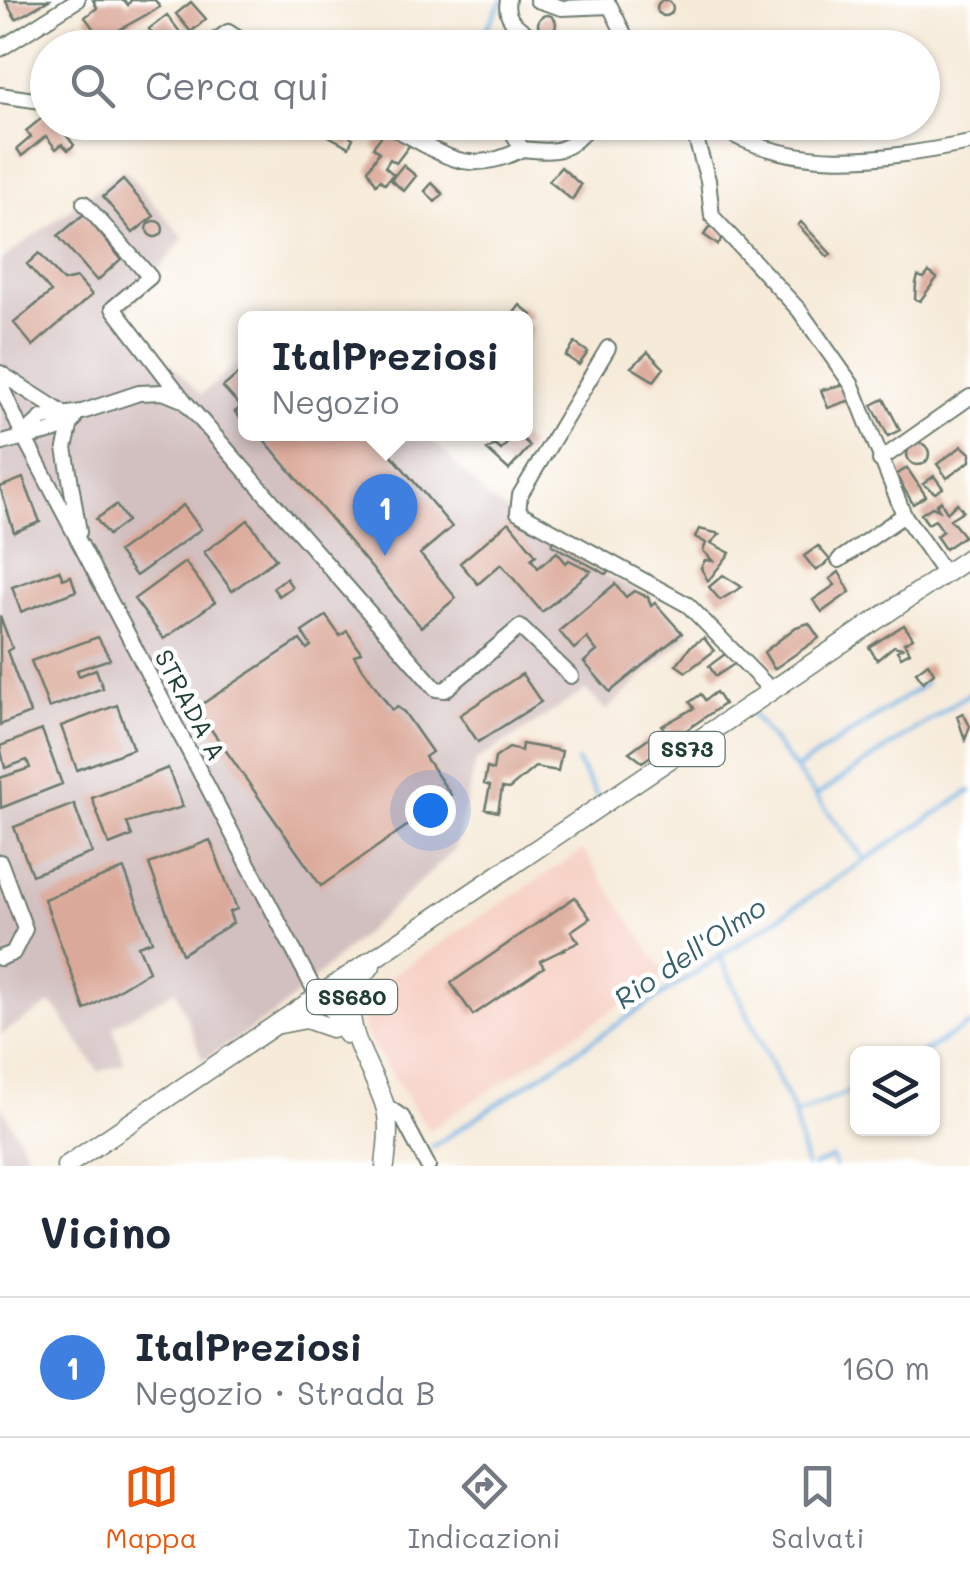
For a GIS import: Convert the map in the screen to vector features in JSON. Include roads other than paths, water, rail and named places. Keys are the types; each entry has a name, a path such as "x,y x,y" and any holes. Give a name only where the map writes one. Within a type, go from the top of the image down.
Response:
{"main road":[{"name":"SS73","path":"66,1166 607,797 970,557"},
{"name":"SS680","path":"384,1166 386,1106 352,1032 349,1004 362,975 402,940"},
{"name":"SS680","path":"317,995 323,1016 350,1044"},
{"name":"SS680","path":"317,995 334,1010 368,1070"},
{"name":"SS680","path":"270,1028 306,1020 332,1028"}],"street":[{"path":"0,48 76,0"},
{"path":"508,0 505,12 521,30"},
{"path":"538,0 562,8 606,3 621,30"},
{"path":"0,95 30,99"},
{"path":"413,140 438,154 479,166 522,149 567,149 580,140"},
{"path":"517,140 522,149"},
{"path":"696,140 708,180 712,216 799,310 852,385 904,515 945,574"},
{"path":"752,140 790,156 822,162 885,158 970,143"},
{"path":"84,204 150,277 114,308 186,403 436,688 445,690 520,627 571,676"},
{"path":"608,348 520,494 518,512 688,605 772,691"},
{"path":"139,392 155,364"},
{"path":"0,372 66,418"},
{"name":"STRADA A","path":"0,384 23,435 317,995"},
{"path":"0,444 23,435 52,434 66,418 139,392 163,392 186,403"},
{"path":"880,460 970,397"},
{"path":"66,418 65,448 82,548"},
{"path":"839,560 904,515"},
{"path":"0,862 25,929 13,953 0,958"},
{"path":"386,1106 402,1117 428,1166"}],"waterway":[{"path":"486,30 502,0"},
{"path":"796,769 925,684"},
{"path":"816,796 970,693"},
{"path":"750,711 864,858"},
{"path":"577,762 600,801"},
{"name":"Rio dell'Olmo","path":"432,1147 970,791"},
{"path":"719,954 793,1110 806,1166"},
{"path":"933,1046 970,1024"},
{"path":"794,1115 850,1091"},
{"path":"813,1166 832,1158 835,1166"}],"place":[{"name":"ItalPreziosi","path":"385,556"}]}
